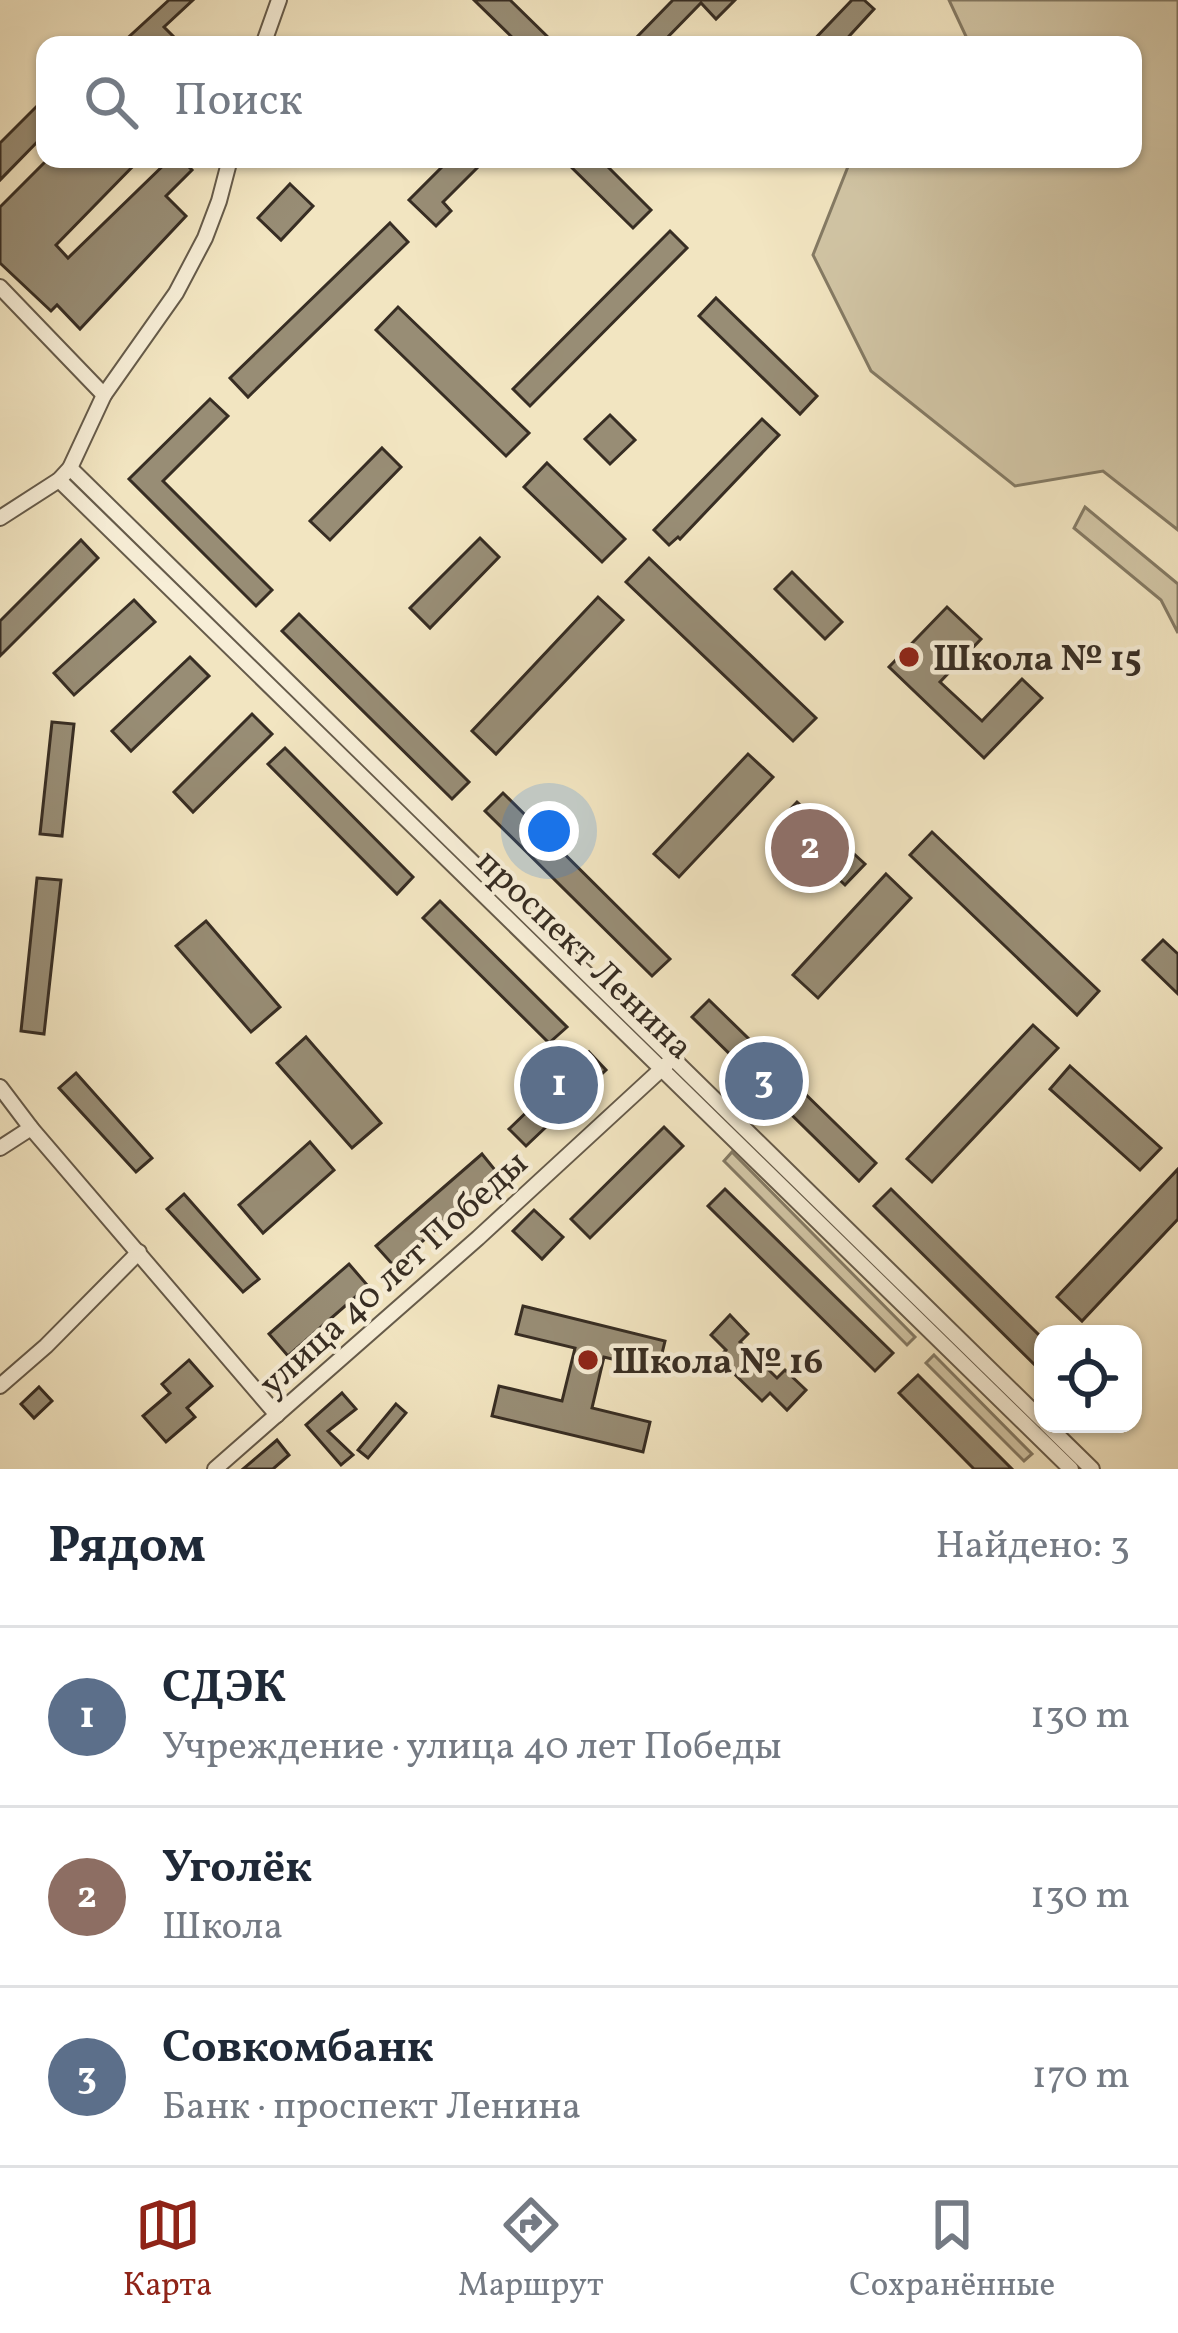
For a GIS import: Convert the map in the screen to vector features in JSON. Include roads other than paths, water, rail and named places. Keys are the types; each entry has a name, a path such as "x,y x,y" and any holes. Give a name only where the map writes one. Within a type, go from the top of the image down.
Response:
{"street":[{"path":"266,36 279,0"},
{"path":"0,518 70,468 104,394 176,293 205,238 228,168"},
{"path":"0,287 104,394"},
{"name":"проспект Ленина","path":"70,468 1071,1469"},
{"name":"проспект Ленина","path":"58,480 1034,1412"},
{"name":"улица 40 лет Победы","path":"215,1469 667,1064"},
{"path":"0,1087 277,1415"},
{"path":"0,1148 31,1128"},
{"path":"0,1387 139,1252"},
{"name":"проспект Ленина","path":"1056,1433 1092,1469"}],"place":[{"name":"Школа № 15","path":"909,657"},
{"name":"Уголёк","path":"810,848"},
{"name":"Совкомбанк","path":"764,1081"},
{"name":"СДЭК","path":"559,1085"},
{"name":"Школа № 16","path":"588,1360"}]}
